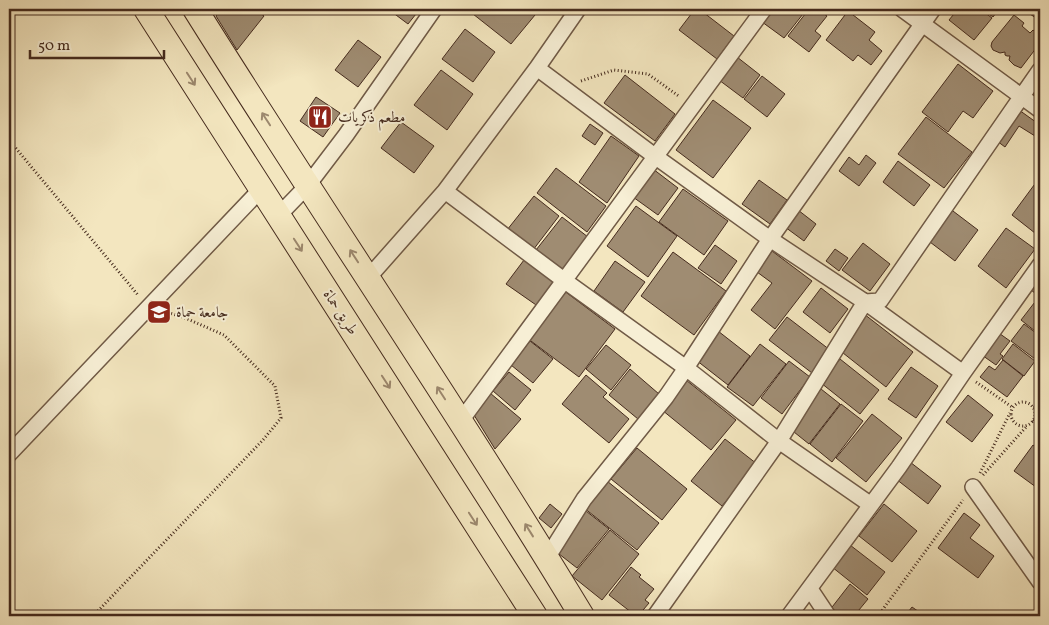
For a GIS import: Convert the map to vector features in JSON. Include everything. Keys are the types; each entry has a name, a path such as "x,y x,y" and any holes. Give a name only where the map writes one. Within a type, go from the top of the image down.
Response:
{"main road":[{"name":"طريق حماة","path":"146,9 535,616"},
{"path":"203,13 308,185 547,558 582,616"}],"street":[{"path":"279,215 308,185 346,135 434,9"},
{"path":"368,278 445,191 537,68 578,9"},
{"path":"460,422 764,9"},
{"path":"902,9 1040,110"},
{"path":"547,558 584,499 666,397 770,239 933,9"},
{"path":"537,68 770,239 865,302 963,373"},
{"path":"865,302 880,301 1040,70"},
{"path":"9,454 262,188"},
{"path":"445,191 565,281 686,368 779,441 871,505"},
{"path":"790,616 899,467 963,373 1040,266"},
{"path":"655,616 779,441 865,302"},
{"path":"973,487 1040,582"},
{"path":"810,589 828,616"}],"path":[{"path":"562,87 614,70 648,74 693,106"},
{"path":"9,140 149,307 183,317 224,335 275,386 281,418 264,440 93,616"},
{"path":"963,373 1012,407"},
{"path":"1034,408 1040,400"},
{"path":"878,616 973,487 1033,420 1035,416 1034,408 1028,402 1016,403 1012,407 973,487"},
{"path":"1010,413 1015,424 1027,426"},
{"path":"1033,420 1040,427"}],"building":[{"path":"221,9 255,9 264,16 237,50 216,16"},
{"path":"256,9 267,9 263,14"},
{"path":"388,9 420,9 408,24"},
{"path":"477,9 540,9 511,44 473,14"},
{"path":"695,9 699,9 734,36 717,59 679,30"},
{"path":"766,9 807,9 784,38 758,19"},
{"path":"809,9 817,9 827,16 815,31 821,36 809,52 788,36"},
{"path":"958,9 980,9 992,18 974,40 949,20"},
{"path":"982,9 999,9 993,17"},
{"path":"1023,9 1040,9 1040,21"},
{"path":"848,11 875,32 869,40 882,51 871,65 858,55 853,61 826,40"},
{"path":"1014,15 1024,23 1022,26 1030,33 1033,30 1040,35 1040,43 1021,68 1009,60 1010,56 1005,55 1005,52 1000,53 993,50 991,46 992,42"},
{"path":"465,29 495,52 473,82 442,59"},
{"path":"358,40 381,57 358,87 335,70"},
{"path":"737,57 760,75 743,98 719,80"},
{"path":"958,64 993,91 973,118 963,111 948,132 922,112"},
{"path":"441,70 473,94 447,130 414,105"},
{"path":"625,75 675,114 655,141 604,103"},
{"path":"762,76 785,94 767,117 744,99"},
{"name":"مطعم ذكريات","path":"316,97 340,113 323,137 300,121"},
{"path":"713,100 751,128 713,178 676,150"},
{"path":"1019,110 1040,125 1040,128 1035,136 1019,126 1005,147 997,141"},
{"path":"926,117 972,152 944,188 898,154"},
{"path":"401,122 434,146 414,173 381,148"},
{"path":"590,124 603,133 595,145 582,136"},
{"path":"611,136 639,156 607,203 579,182"},
{"path":"866,155 876,163 859,186 839,171 849,157 859,165"},
{"path":"898,161 930,185 914,206 883,182"},
{"path":"556,168 606,206 587,232 537,193"},
{"path":"653,169 678,188 658,215 633,197"},
{"path":"1040,177 1040,237 1012,215"},
{"path":"759,180 787,200 770,224 742,204"},
{"path":"683,189 728,221 704,255 659,222"},
{"path":"534,196 559,216 533,250 507,230"},
{"path":"636,206 677,236 648,277 607,246"},
{"path":"949,208 978,230 955,261 926,239"},
{"path":"798,210 816,224 804,241 785,227"},
{"path":"562,217 588,237 562,270 536,250"},
{"path":"1006,228 1035,249 1006,288 978,266"},
{"path":"863,243 890,264 870,291 842,270"},
{"path":"715,245 737,261 721,284 698,268"},
{"path":"835,249 848,258 839,271 826,261"},
{"path":"772,251 812,281 775,329 751,310 772,283 757,272"},
{"path":"673,252 726,291 694,335 641,296"},
{"path":"524,260 556,284 539,307 506,284"},
{"path":"615,261 645,282 623,312 594,291"},
{"path":"1040,277 1040,297 1031,290"},
{"path":"821,288 848,309 830,333 803,312"},
{"path":"563,290 615,329 579,377 527,338"},
{"path":"1038,298 1040,300 1040,335 1021,320"},
{"path":"864,314 913,352 886,387 838,349"},
{"path":"787,317 830,350 812,373 769,340"},
{"path":"1024,324 1040,336 1040,352 1035,359 1011,341"},
{"path":"718,331 750,356 728,385 696,360"},
{"path":"996,331 1010,341 1000,354 1003,356 996,365 979,353"},
{"path":"530,341 553,359 533,383 511,365"},
{"path":"760,344 786,364 753,406 727,387"},
{"path":"1013,344 1035,361 1024,376 1002,359"},
{"path":"606,345 631,365 611,390 586,369"},
{"path":"840,359 879,390 860,414 821,383"},
{"path":"1003,360 1023,376 1007,397 980,377 989,366 995,370"},
{"path":"789,361 810,377 782,414 761,398"},
{"path":"911,367 938,386 916,418 888,399"},
{"path":"630,369 659,394 638,419 609,395"},
{"path":"509,372 531,390 515,410 493,391"},
{"path":"586,375 607,393 603,397 629,419 609,443 562,404"},
{"path":"686,380 736,420 711,450 662,410"},
{"path":"821,389 840,404 809,444 789,428"},
{"path":"490,393 521,419 495,449 474,415"},
{"path":"968,395 993,415 972,442 946,422"},
{"path":"841,404 863,421 832,462 810,444"},
{"path":"872,414 902,438 866,482 836,458"},
{"path":"725,439 757,464 722,506 691,481"},
{"path":"1033,445 1040,450 1040,490 1014,471"},
{"path":"637,448 687,489 662,520 611,479"},
{"path":"910,462 941,486 928,504 896,479"},
{"path":"607,481 659,523 637,550 584,508"},
{"path":"550,504 562,514 551,528 539,518"},
{"path":"884,504 917,531 892,562 859,536"},
{"path":"586,511 609,529 577,568 554,550"},
{"path":"964,513 980,525 970,538 994,556 978,578 938,548"},
{"path":"610,530 639,554 602,600 572,576"},
{"path":"850,545 885,572 867,595 832,567"},
{"path":"631,567 641,575 639,577 654,589 645,600 649,603 638,616 609,595"},
{"path":"850,584 868,599 854,616 836,616 829,611"},
{"path":"912,607 925,616 905,616"}],"place":[{"name":"مطعم ذكريات","path":"320,117"},
{"name":"جامعة حماة","path":"159,312"}]}
